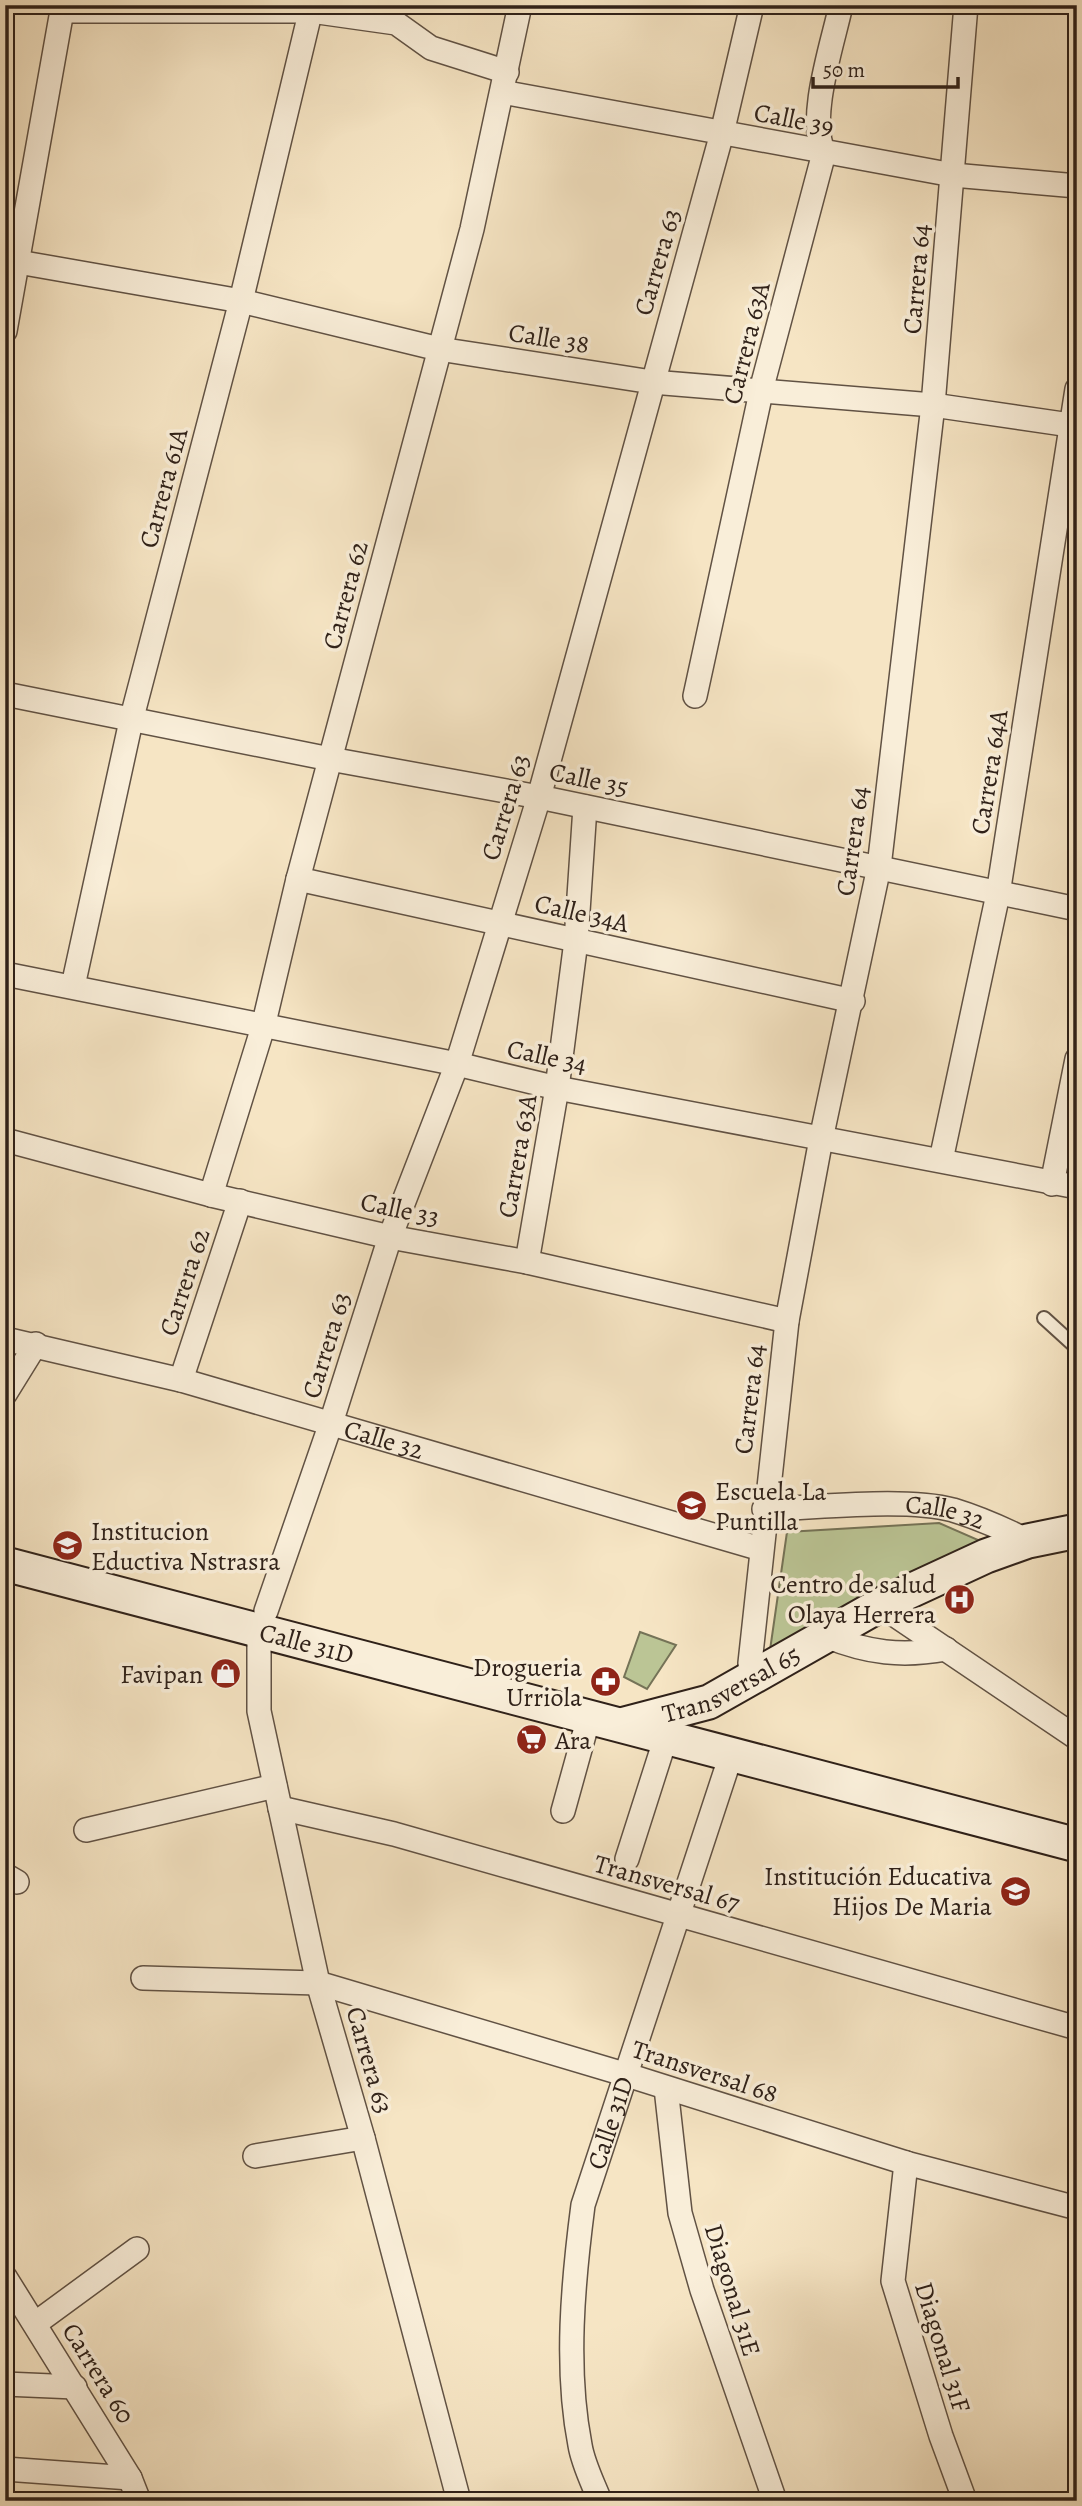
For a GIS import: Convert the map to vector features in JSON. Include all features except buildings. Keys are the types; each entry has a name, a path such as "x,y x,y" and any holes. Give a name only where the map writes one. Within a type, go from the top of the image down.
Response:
{"street":[{"name":"Carrera 62","path":"211,1195 263,1027 298,878 472,229 520,5"},
{"name":"Carrera 63","path":"459,2501 363,2138 318,1983 259,1711 262,1621 331,1423 390,1237 457,1064 539,797 722,133 752,5"},
{"name":"Carrera 63A","path":"695,696 761,394 824,153 818,141 822,94 841,5"},
{"name":"Carrera 64","path":"751,1678 750,1662 764,1509 787,1321 821,1139 853,1001 879,867 933,405 965,5"},
{"name":"Calle 39","path":"63,8 311,8 396,23 431,48 505,82 722,133 953,176 1077,186"},
{"path":"5,331 63,8"},
{"name":"Carrera 61A","path":"73,986 131,721 241,301 311,8"},
{"name":"Calle 38","path":"18,262 241,301 439,349 652,382 761,394 933,405 1074,425"},
{"name":"Carrera 64A","path":"941,1160 998,894 1074,425 1077,389"},
{"name":"Calle 35","path":"5,694 131,721 539,797 1077,909"},
{"name":"Carrera 63A","path":"527,1262 556,1088 576,941 585,807"},
{"name":"Calle 34A","path":"298,878 853,1001"},
{"name":"Calle 34","path":"5,974 457,1064 556,1088 1077,1187"},
{"path":"1052,1184 1077,1059"},
{"name":"Calle 33","path":"5,1140 211,1195 390,1237 527,1262 787,1321"},
{"name":"Carrera 62","path":"181,1380 240,1201"},
{"name":"Calle 32","path":"5,1339 181,1380 761,1549"},
{"path":"5,1394 36,1345"},
{"name":"Calle 32","path":"764,1509 921,1505 952,1510 999,1526 1028,1541"},
{"path":"1028,1541 1077,1531"},
{"name":"Transversal 65","path":"604,1721 691,1708 751,1678 880,1605 986,1556 1028,1541"},
{"name":"Calle 31D","path":"5,1564 262,1621 604,1721 1077,1844"},
{"path":"880,1605 1077,1738"},
{"path":"826,1636 855,1648 885,1654 916,1655 946,1649"},
{"path":"564,1811 604,1721"},
{"path":"627,1859 666,1737"},
{"name":"Calle 31D","path":"600,2501 580,2447 573,2385 576,2261 583,2204 731,1755"},
{"name":"Transversal 67","path":"86,1830 277,1797 394,1834 1077,2028"},
{"name":"Transversal 68","path":"144,1979 318,1983 624,2074 906,2163 1077,2208"},
{"name":"Diagonal 31E","path":"666,2088 680,2213 702,2290 775,2501"},
{"path":"255,2156 363,2138"},
{"name":"Diagonal 31F","path":"906,2163 893,2281 965,2501"},
{"path":"36,2323 137,2249"},
{"name":"Carrera 60","path":"5,2277 131,2478 139,2501"},
{"path":"5,2384 75,2387"},
{"path":"5,2469 131,2478"}],"lane":[{"path":"1044,1318 1077,1348"}],"green space":[{"path":"939,1523 985,1543 769,1657 787,1532"},
{"path":"640,1632 676,1645 647,1689 624,1677"}],"place":[{"name":"Escuela La Puntilla","path":"692,1506"},
{"name":"Institucion Eductiva Nstrasra","path":"68,1546"},
{"name":"Centro de salud Olaya Herrera","path":"959,1599"},
{"name":"Favipan","path":"226,1674"},
{"name":"Drogueria Urriola","path":"605,1682"},
{"name":"Ara","path":"532,1740"},
{"name":"Institución Educativa Hijos De Maria","path":"1015,1891"}]}
